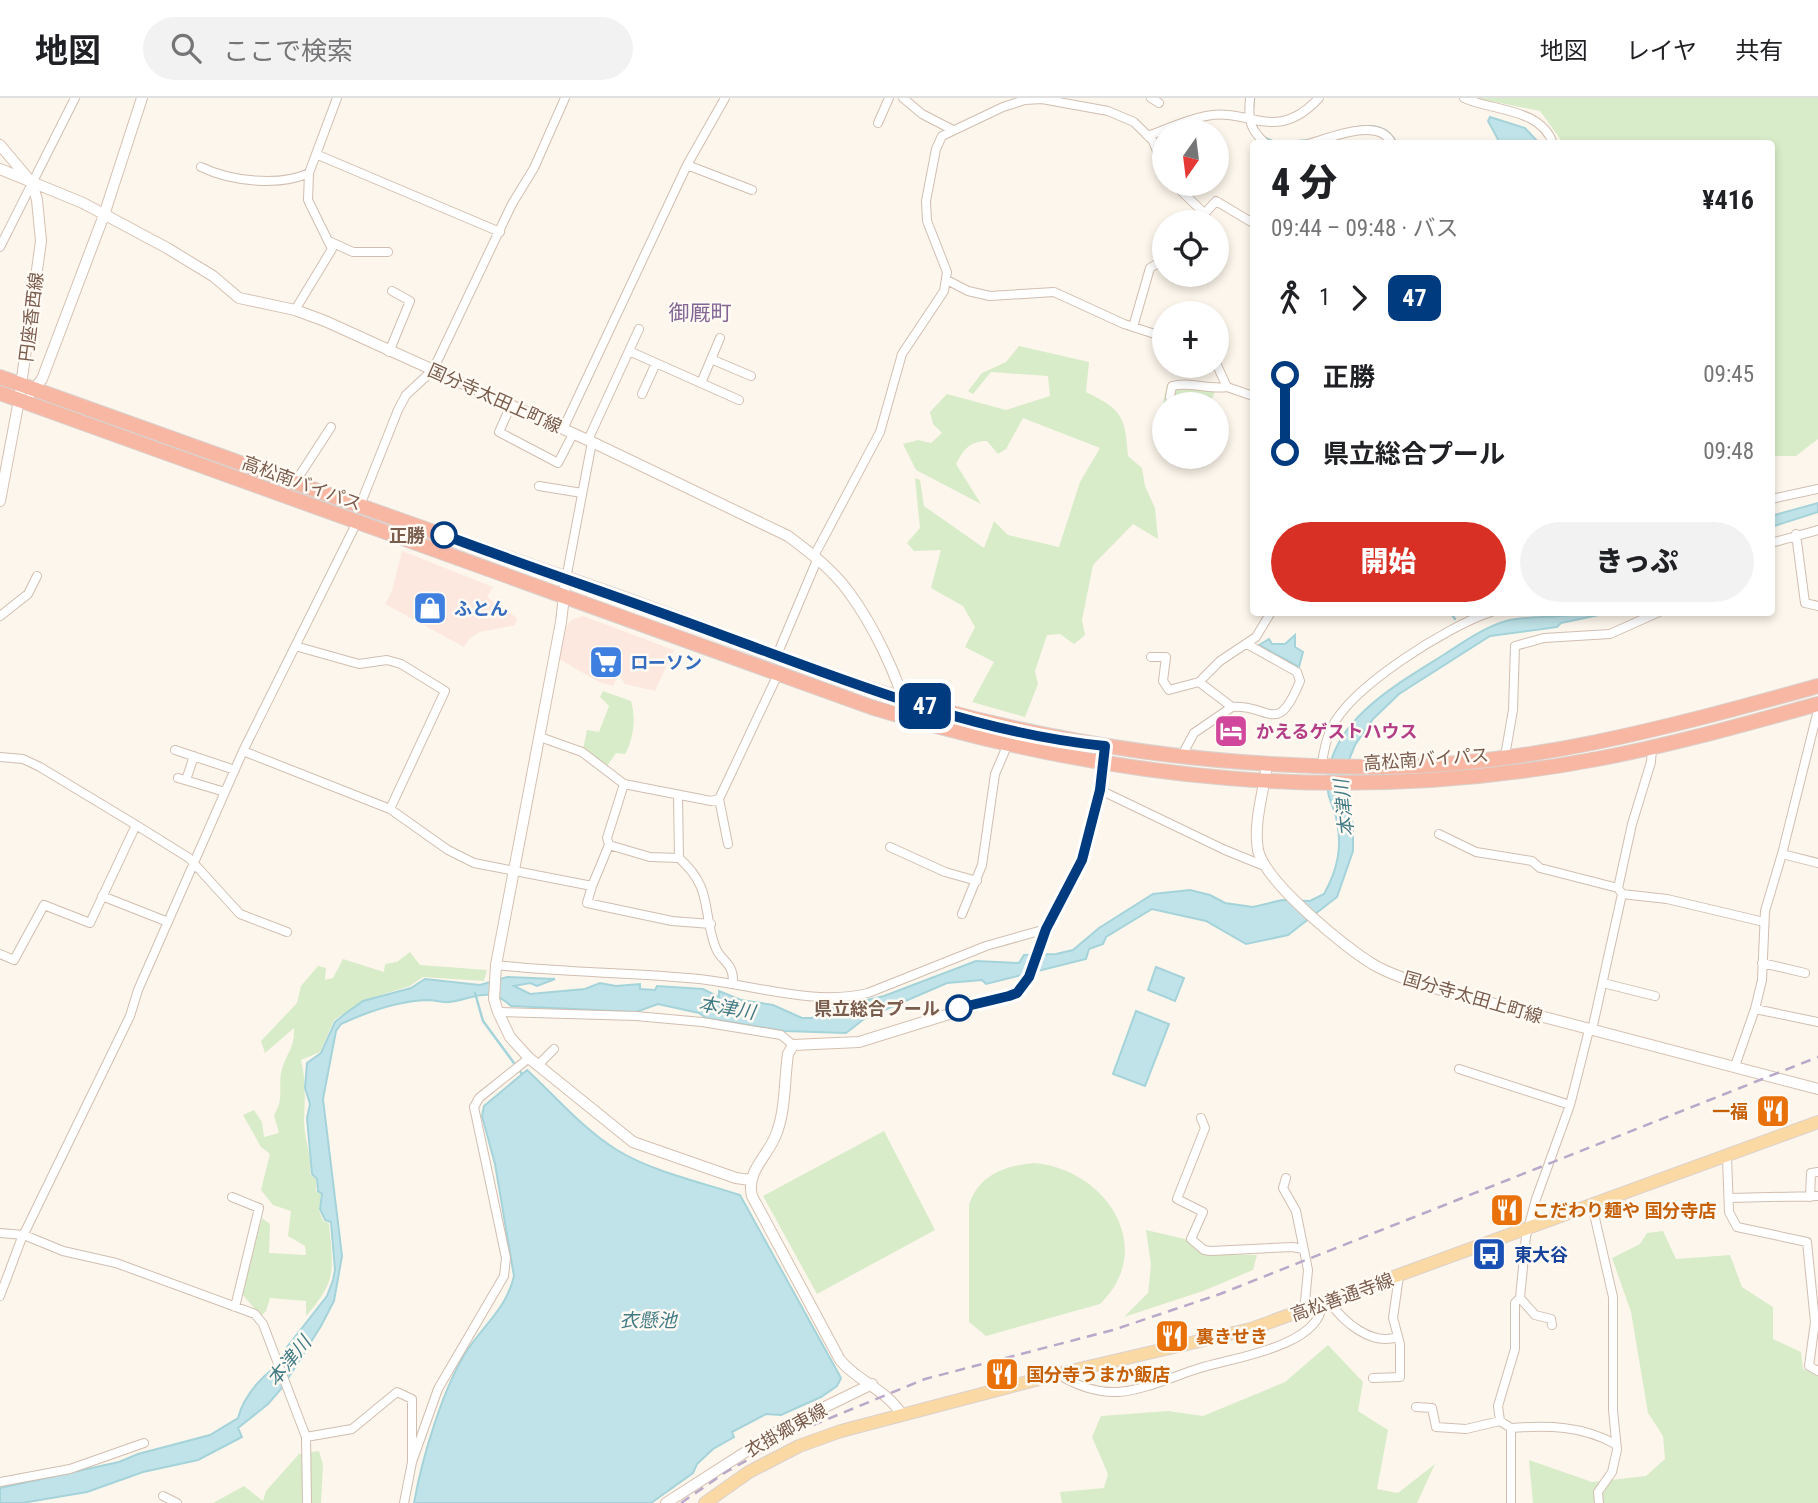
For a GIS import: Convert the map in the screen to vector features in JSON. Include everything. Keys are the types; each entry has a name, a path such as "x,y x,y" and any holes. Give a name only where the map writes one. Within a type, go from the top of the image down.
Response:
{"highway":[{"name":"高松南バイパス","path":"0,377 359,508 904,699 1033,734 1181,757 1374,768 1505,756 1680,724 1818,686"},
{"name":"高松南バイパス","path":"0,393 356,524 565,595 778,674 910,719 1007,746 1104,763 1265,782 1318,784 1516,771 1652,748 1818,704"}],"main road":[{"path":"19,400 36,390 104,215 142,98"},
{"name":"円座香西線","path":"0,145 32,183 38,207 41,242 19,400 0,501"},
{"name":"国分寺太田上町線","path":"0,169 104,215 198,266 239,298 295,310 590,441 788,536 849,591 904,699 910,719"},
{"path":"566,579 540,737 496,967 494,999 497,1011 510,1037 534,1061 586,1107 633,1142 736,1178 750,1180"},
{"path":"902,1415 890,1398 853,1373 840,1360 752,1196 750,1180 780,1123 784,1078 793,1045 859,1042 941,1014 1017,993 1029,977 1044,934 1082,860 1100,790 1105,746"},
{"path":"1262,864 1258,828 1267,764"},
{"name":"国分寺太田上町線","path":"1262,864 1283,889 1359,954 1399,976 1590,1030 1818,1089"},
{"name":"高松善通寺線","path":"705,1503 749,1472 799,1446 902,1415 1058,1374 1251,1329 1326,1304 1818,1122"},
{"name":"衣掛郷東線","path":"666,1503 786,1426 872,1384"}],"street":[{"path":"0,247 75,98"},
{"path":"295,310 332,249 331,242 316,221 308,200 309,173 318,155 337,98"},
{"path":"359,508 398,410 406,395 433,370 512,204 534,168 565,98"},
{"path":"511,405 499,432 558,463 568,431 687,165 725,98"},
{"path":"878,123 889,98"},
{"path":"903,98 922,114 951,129"},
{"path":"1072,104 1081,98"},
{"path":"1250,98 1248,120 1263,140"},
{"path":"1148,136 1205,116 1225,114 1266,123 1288,120 1308,110 1319,98"},
{"path":"1464,98 1482,106 1531,118 1543,126 1551,140"},
{"path":"777,655 815,558 880,432 902,354 936,305 947,280 944,263 927,221 926,201 936,149 942,136 1002,103 1025,100 1072,104 1117,114 1134,122 1152,140"},
{"path":"1325,140 1369,130 1380,131 1388,140"},
{"path":"318,155 500,232"},
{"path":"687,165 752,190"},
{"path":"201,167 224,178 243,181 300,177 309,173"},
{"path":"1186,196 1201,210"},
{"path":"1207,210 1216,201 1250,221"},
{"path":"331,242 353,252 388,252"},
{"path":"1133,327 1152,267"},
{"path":"947,280 968,291 989,296 1054,292 1152,333"},
{"path":"388,352 410,301 392,291"},
{"path":"566,579 590,441 639,329"},
{"path":"701,383 720,338"},
{"path":"629,351 739,400"},
{"path":"711,359 751,376"},
{"path":"642,394 656,363"},
{"path":"1223,378 1227,387"},
{"path":"1171,392 1172,386 1178,384 1213,389 1227,387 1250,395"},
{"path":"294,484 331,426"},
{"path":"539,486 582,492"},
{"path":"1775,498 1818,489"},
{"path":"0,1296 24,1235 130,1016 243,751 356,524"},
{"path":"1775,542 1818,530"},
{"path":"1796,534 1805,603 1818,606"},
{"path":"0,616 28,594 37,576"},
{"path":"1151,657 1166,657 1163,681 1169,690 1199,682 1220,661 1247,644 1263,629 1269,616"},
{"path":"1322,766 1331,728 1356,696 1424,645 1483,616"},
{"path":"1505,756 1513,710 1515,646 1544,638 1610,634 1650,616"},
{"path":"1199,682 1232,707 1274,715 1285,710 1300,681 1297,672 1247,644"},
{"path":"295,646 346,661 387,660 401,664 445,691 390,809"},
{"path":"728,844 719,799 778,674"},
{"path":"1181,757 1194,733 1232,707"},
{"path":"1735,1066 1762,981 1765,911 1818,710"},
{"path":"540,737 582,752 624,784 711,801 719,799"},
{"path":"962,914 977,881 995,774 1007,746"},
{"path":"1500,1421 1498,1406 1515,1349 1515,1303 1520,1298 1529,1227 1545,1170 1570,1105 1603,983 1632,824 1651,761 1652,748"},
{"path":"175,750 235,770"},
{"path":"243,751 390,809 448,850 474,863 514,873 539,874 592,886"},
{"path":"0,757 23,759 40,767 136,825 194,863 240,914 287,932"},
{"path":"194,757 182,779 225,792"},
{"path":"624,784 607,838 609,845 587,902 672,921 711,924"},
{"path":"1100,790 1225,850 1262,864"},
{"path":"678,795 679,858"},
{"path":"0,954 14,960 44,905 90,923 136,825"},
{"path":"1439,834 1476,852 1532,861 1540,868 1620,891 1764,922"},
{"path":"609,845 650,857 679,858 690,867 704,890 715,949 727,959 733,973 733,984"},
{"path":"890,847 945,872 977,881"},
{"path":"1782,854 1818,863"},
{"path":"102,896 168,922"},
{"path":"496,967 733,984 786,993 848,998 986,946 1044,934"},
{"path":"1762,963 1805,973"},
{"path":"1603,983 1655,996"},
{"path":"1755,1009 1818,1022"},
{"path":"497,1011 636,1016 702,1022 781,1035 793,1045"},
{"path":"404,1503 412,1462 438,1389 503,1276 506,1258 474,1107 479,1098 554,1049"},
{"path":"1459,1069 1570,1105"},
{"path":"1201,1118 1205,1128 1177,1199 1203,1212 1191,1239 1204,1250 1211,1251 1303,1250"},
{"path":"1727,1157 1728,1212 1737,1227 1818,1243"},
{"path":"1728,1198 1814,1196 1811,1173 1818,1172"},
{"path":"1286,1178 1283,1188 1296,1211 1308,1270 1304,1312"},
{"path":"232,1197 259,1208 236,1307"},
{"path":"1592,1205 1613,1297 1617,1450 1612,1472 1601,1484 1599,1503"},
{"path":"0,1233 24,1235 62,1251 116,1263 255,1314 263,1324 306,1437 307,1503"},
{"path":"1807,1242 1815,1294 1815,1322 1809,1366 1818,1371"},
{"path":"1373,1378 1400,1377 1401,1356 1393,1318 1399,1276"},
{"path":"1520,1298 1535,1315 1551,1320 1552,1325"},
{"path":"1058,1374 1104,1392 1137,1388 1280,1346 1308,1329 1318,1319 1326,1304 1372,1338 1387,1340 1397,1337"},
{"path":"306,1437 352,1429 397,1392 412,1399 412,1462"},
{"path":"1416,1407 1432,1408 1436,1427 1466,1429 1500,1421 1511,1428 1563,1427 1603,1437 1615,1444"},
{"path":"1511,1428 1511,1503"},
{"path":"0,1482 70,1469 144,1443"},
{"path":"163,1496 177,1503"}],"shaded area":[{"path":"402,551 493,587 487,597 517,618 515,625 480,632 470,638 464,647 385,604 392,591"},
{"path":"583,616 674,650 655,691 625,684 619,675 613,686 599,682 559,659 564,631 571,620"}],"green space":[{"path":"1476,98 1818,98 1818,439 1796,456 1775,456 1775,140 1561,140 1540,111"},
{"path":"1019,346 1089,362 1086,392 1114,409 1123,422 1128,456 1142,468 1145,486 1155,508 1158,539 1133,524 1093,565 1082,620 1085,635 1074,644 1060,634 1047,635 1035,671 1038,684 1025,717 972,702 994,662 965,647 975,627 963,606 931,588 941,550 914,551 907,543 920,528 915,478 920,480 924,506 984,548 994,521 1008,535 1059,547 1080,482 1100,448 1023,418 1006,449 998,454 987,441 976,443 964,451 956,464 981,504 916,470 903,444 918,440 931,443 942,433 933,424 930,412 947,394 1006,410 1050,396 1048,376 991,372 973,394 968,391 982,373 1006,362"},
{"path":"1167,384 1215,392 1165,392"},
{"path":"603,691 631,701 633,714 632,735 625,754 616,753 607,766 583,749 587,730 599,732 609,706 600,697"},
{"path":"410,952 420,965 487,970 484,981 423,977 410,986 364,1000 334,1020 320,1052 301,1060 304,1127 310,1174 316,1180 316,1191 321,1194 319,1210 323,1221 329,1223 331,1273 324,1293 306,1316 306,1301 270,1298 266,1311 261,1316 242,1294 262,1218 270,1224 269,1253 306,1255 305,1246 288,1236 291,1211 273,1205 261,1190 270,1154 261,1147 243,1115 254,1110 262,1122 264,1137 279,1133 274,1115 279,1102 281,1072 292,1045 294,1028 265,1053 261,1041 297,1003 301,986 318,966 326,968 325,980 333,978 343,959 384,972 385,964 397,962"},
{"path":"884,1131 935,1230 817,1294 763,1196"},
{"path":"1034,1163 1060,1168 1083,1180 1102,1195 1116,1215 1124,1236 1124,1259 1117,1282 1100,1304 986,1336 969,1322 969,1205 973,1195 986,1179 1003,1170"},
{"path":"1146,1230 1185,1239 1207,1254 1257,1255 1253,1270 1203,1291 1124,1317 1148,1293 1151,1265"},
{"path":"1663,1231 1676,1259 1730,1255 1742,1287 1773,1307 1773,1339 1801,1352 1803,1369 1818,1376 1818,1503 1533,1503 1529,1460 1592,1482 1646,1476 1665,1459 1663,1436 1648,1413 1631,1312 1612,1258 1640,1244 1647,1233"},
{"path":"1328,1345 1363,1382 1358,1411 1388,1430 1377,1489 1398,1493 1435,1464 1417,1503 1062,1503 1060,1492 1104,1488 1108,1474 1092,1437 1101,1416 1168,1411 1203,1416 1285,1382"},
{"path":"319,1451 323,1465 321,1503 213,1503 244,1486 263,1501 266,1491 299,1454"}],"water":[{"path":"1490,117 1525,128 1536,140 1498,140 1488,121"},
{"path":"1818,503 1818,512 1775,526 1775,515"},
{"name":"本津川","path":"1594,616 1561,623 1557,627 1490,636 1399,694 1373,719 1355,745 1344,772 1341,797 1353,824 1353,851 1337,897 1288,935 1246,944 1206,921 1152,909 1106,937 1103,944 1089,949 1086,959 986,984 982,980 947,983 864,1019 846,1033 784,1031 706,1018 699,1013 658,1004 636,1012 511,1006 495,996 488,995 449,1002 405,1002 372,1011 341,1024 336,1031 323,1099 342,1256 334,1301 282,1388 268,1404 238,1428 242,1437 198,1460 143,1472 87,1492 22,1503 0,1503 0,1488 119,1462 138,1454 210,1435 238,1418 245,1400 257,1384 287,1359 284,1351 327,1296 335,1270 331,1222 325,1220 320,1209 322,1194 318,1191 317,1179 312,1174 307,1118 310,1104 305,1088 307,1063 321,1053 335,1022 363,1001 411,988 425,979 480,985 507,977 555,979 537,986 530,983 514,986 530,994 585,989 600,983 616,986 640,984 640,989 655,990 657,986 703,989 719,997 719,991 741,1000 773,1005 802,1018 812,1018 816,1012 884,996 976,961 1019,963 1024,955 1056,954 1073,950 1099,928 1153,894 1190,890 1210,895 1225,903 1253,907 1282,900 1310,901 1324,894 1336,866 1339,837 1328,794 1328,777 1333,756 1342,737 1372,704 1409,677 1490,627 1515,619"},
{"path":"1295,635 1295,647 1303,652 1299,667 1259,645 1269,639 1272,644 1285,644"},
{"path":"1156,967 1184,978 1175,1001 1148,990"},
{"path":"1136,1011 1169,1024 1145,1086 1113,1074"},
{"name":"衣懸池","path":"527,1070 581,1123 617,1150 661,1170 740,1195 841,1378 837,1386 821,1397 781,1415 766,1414 732,1432 734,1437 713,1449 697,1464 693,1473 651,1503 414,1503 428,1445 450,1383 468,1349 501,1306 514,1276 495,1164 482,1116 484,1106"}],"waterway":[{"path":"1253,109 1254,98"},
{"path":"1353,128 1379,127 1394,140"},
{"path":"1265,138 1270,140"},
{"path":"475,993 483,1021 522,1074"}],"railway":[{"path":"681,1503 726,1472 801,1430 925,1379 1113,1330 1220,1294 1818,1057"}],"bus line":[{"name":"47","path":"444,535 846,681 1012,729 1074,743 1105,746 1100,790 1082,860 1046,929 1029,977 1017,993 959,1008"}],"place":[{"name":"正勝","path":"444,535"},
{"name":"ふとん","path":"430,608"},
{"name":"ローソン","path":"606,662"},
{"name":"かえるゲストハウス","path":"1231,731"},
{"name":"県立総合プール","path":"959,1008"},
{"name":"一福","path":"1773,1111"},
{"name":"こだわり麺や 国分寺店","path":"1507,1210"},
{"name":"東大谷","path":"1489,1254"},
{"name":"裏きせき","path":"1172,1336"},
{"name":"国分寺うまか飯店","path":"1002,1374"}],"district":[{"name":"御厩町","path":"700,313"}]}
